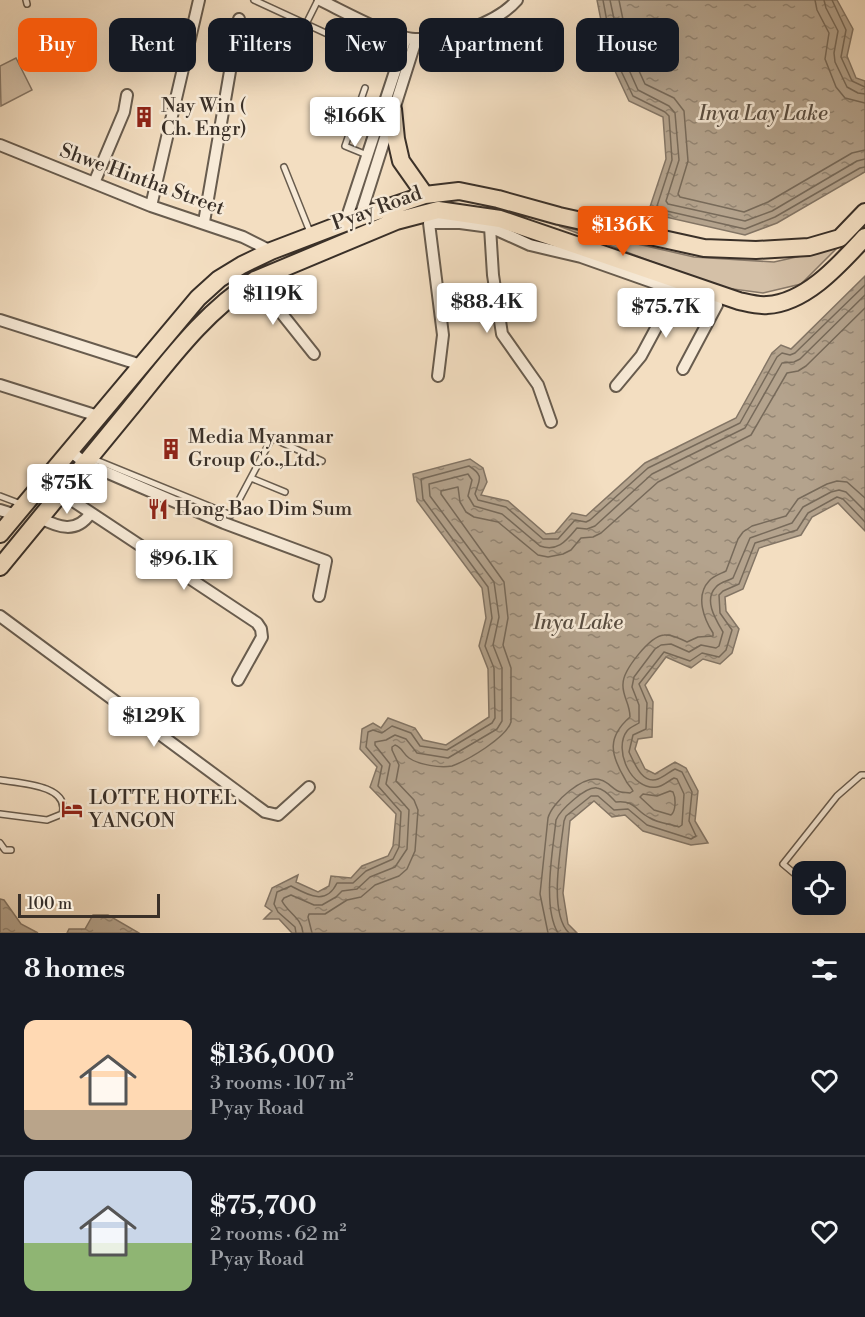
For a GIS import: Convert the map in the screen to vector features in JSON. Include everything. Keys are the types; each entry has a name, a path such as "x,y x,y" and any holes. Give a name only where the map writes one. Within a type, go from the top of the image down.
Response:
{"highway":[{"path":"393,109 401,161 425,195"},
{"name":"Pyay Road","path":"0,534 13,510 69,450 198,298 219,279 271,251 352,220 425,195 459,190 559,216 704,248 756,250 809,247 840,237 865,213"},
{"name":"Pyay Road","path":"0,567 215,309 234,293 255,280 396,221 438,210 500,219 675,284 765,306 804,294 865,237"},
{"path":"352,220 366,234"},
{"path":"13,510 36,523"}],"street":[{"path":"151,206 199,0"},
{"path":"319,0 358,18"},
{"path":"407,38 444,37 483,24 511,7 517,0"},
{"path":"352,220 393,109 411,39"},
{"path":"352,220 367,155 411,39"},
{"path":"204,222 230,72"},
{"path":"94,183 124,112 127,95"},
{"name":"Shwe Hintha Street","path":"0,145 151,206 243,237 271,251"},
{"path":"438,376 443,335 429,223 460,223 490,227 530,245 581,256 675,284 717,305 683,369"},
{"path":"490,227 493,275 502,334 538,385 551,422"},
{"path":"255,280 314,354"},
{"path":"616,386 641,356 675,284"},
{"path":"0,320 141,365"},
{"path":"0,385 98,416"},
{"path":"69,450 87,461 224,523 326,561 319,596"},
{"path":"61,493 257,623 261,629 261,637 238,680"},
{"path":"36,523 64,528 76,527 90,514"},
{"path":"0,616 265,812 278,815 309,787"}],"lane":[{"path":"254,0 293,18"},
{"path":"309,18 319,0"},
{"path":"365,88 345,146 367,155"},
{"path":"284,167 311,236"},
{"path":"87,461 231,515 272,438 322,461"},
{"path":"251,478 285,492"},
{"path":"0,496 13,510"},
{"path":"792,872 783,864 837,796 861,775 865,775"},
{"path":"0,780 34,785 52,791 61,799 64,807 62,814 47,820 0,814"},
{"path":"0,843 5,850 10,850"}],"shaded area":[{"path":"16,58 18,72 23,72 32,90 1,106 0,66"},
{"path":"559,226 694,257 774,262 837,248 801,284 763,293 718,287"}],"water":[{"name":"Inya Lay Lake","path":"597,0 837,0 853,29 847,56 856,78 865,81 865,172 777,223 745,235 648,213 666,159 663,117 629,101 615,72 679,72 679,18 601,18"},
{"name":"Inya Lake","path":"865,276 865,531 838,503 812,517 801,535 759,548 743,589 725,597 726,611 739,629 732,653 720,664 703,659 691,668 666,657 645,685 653,702 652,737 638,739 635,749 645,769 655,774 675,762 686,768 698,791 695,821 708,843 691,845 643,831 625,815 612,817 594,801 570,821 563,893 568,924 577,933 292,933 279,919 264,919 272,911 265,906 272,888 298,875 296,882 318,892 329,886 331,876 351,878 362,866 388,856 393,846 396,814 370,787 377,767 360,749 362,729 373,723 381,728 388,718 415,728 423,740 446,745 489,717 488,669 479,646 486,618 482,588 417,501 413,474 470,459 483,468 487,482 481,495 508,501 546,534 555,533 572,513 586,516 645,463 736,418 772,353 781,345 791,349"},
{"path":"0,899 4,900 21,924 38,933 0,933"},
{"path":"93,915 108,915 139,933 67,933 69,929 85,929"}],"place":[{"name":"Nay Win ( Ch. Engr)","path":"144,117"},
{"name":"Media Myanmar Group Co.,Ltd.","path":"171,449"},
{"name":"Hong Bao Dim Sum","path":"158,509"},
{"name":"LOTTE HOTEL YANGON","path":"72,809"}]}
